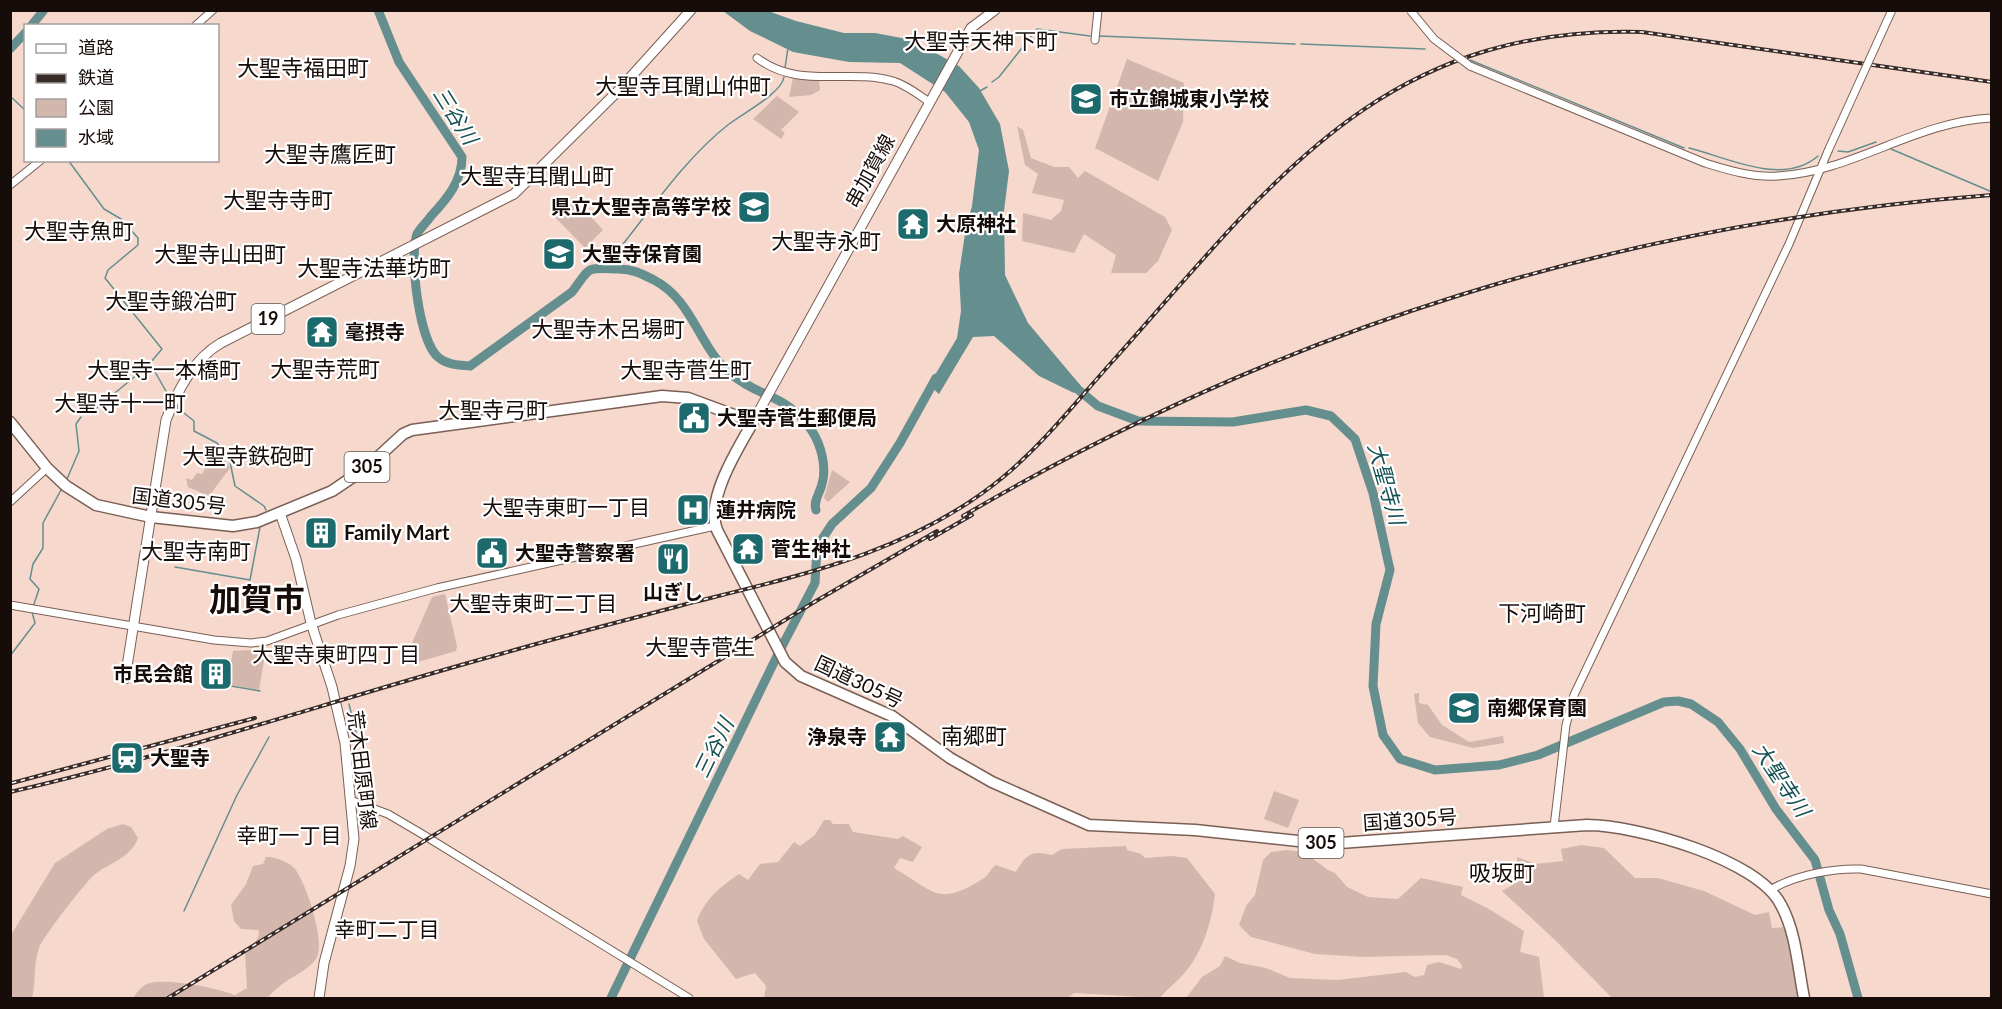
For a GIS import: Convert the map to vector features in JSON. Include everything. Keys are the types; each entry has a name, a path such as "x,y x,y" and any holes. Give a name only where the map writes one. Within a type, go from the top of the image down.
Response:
{"highway":[{"name":"国道305号","path":"10,422 47,468 66,486 96,505 151,517 233,526 257,522 348,482 403,434 423,428 662,396 700,402 753,422"},
{"path":"715,526 714,507 719,490 753,422"},
{"name":"国道305号","path":"715,526 785,662 801,676 892,716 950,758 992,782 1089,825 1195,830 1326,844 1606,825 1646,832 1741,868 1772,889 1782,905 1790,927 1804,999"}],"main road":[{"name":"19","path":"151,517 166,420 185,381 205,354 220,343 406,247 495,206 522,187 618,91 691,10"},
{"name":"串加賀線","path":"753,422 971,28 995,10"},
{"name":"荒木田原町線","path":"280,513 296,559 310,623 332,687 345,743 354,839 350,866 324,963 319,999"},
{"path":"125,679 151,517"}],"street":[{"path":"197,24 213,10"},
{"path":"1095,40 1098,10"},
{"path":"1410,10 1434,39 1470,66 1724,169 1777,176 1820,169 1922,131 1992,118"},
{"path":"1554,827 1566,726 1574,695 1771,283 1892,10"},
{"path":"757,58 780,72 800,77 894,81 930,101"},
{"path":"10,185 39,162"},
{"path":"10,502 47,468"},
{"path":"10,605 134,627 237,643 251,643 275,638 310,623 437,588 715,526"},
{"path":"350,800 388,814 411,827 689,999"},
{"path":"1772,889 1783,883 1841,869 1861,868 1992,894"}],"green space":[{"path":"1127,59 1184,83 1183,122 1158,181 1095,148"},
{"path":"793,78 819,81 820,90 811,95 789,97"},
{"path":"777,96 799,112 781,130 785,133 781,139 753,119"},
{"path":"1017,126 1023,130 1031,158 1054,167 1069,167 1078,178 1085,171 1165,217 1172,230 1158,261 1146,273 1111,273 1116,255 1084,234 1074,253 1022,241 1023,213 1051,220 1061,211 1064,200 1032,193 1038,174 1025,165"},
{"path":"574,198 603,230 585,248 554,216 570,199"},
{"path":"217,446 230,468 209,496 188,487 186,478 192,480 197,473 202,474"},
{"path":"832,470 850,482 828,502 824,498"},
{"path":"445,594 457,646 456,651 418,662 409,650 432,597"},
{"path":"266,649 259,690 227,684 233,651"},
{"path":"1419,693 1419,703 1428,705 1442,725 1469,742 1503,736 1504,743 1473,748 1430,737 1418,723 1414,694"},
{"path":"1274,791 1299,800 1288,828 1264,819"},
{"path":"824,820 830,820 833,824 849,824 853,832 898,839 903,836 922,847 913,862 900,858 894,868 928,889 946,894 969,887 986,877 996,865 1016,872 1023,861 1034,853 1052,855 1062,849 1126,846 1127,850 1141,854 1145,858 1172,856 1187,858 1215,894 1211,917 1204,940 1194,960 1160,998 1074,993 1068,998 764,998 766,986 755,973 736,979 704,939 697,921 709,900 726,884 739,874 748,880 760,864 778,862 794,842 800,846 815,835"},
{"path":"123,824 131,827 138,838 134,845 125,856 94,875 48,933 37,954 32,998 11,998 11,935 55,863 107,829"},
{"path":"1581,845 1604,848 1635,878 1658,878 1704,891 1755,915 1769,912 1772,928 1786,927 1800,998 1612,998 1556,941 1502,891 1519,881 1517,857 1535,864 1563,861 1561,849"},
{"path":"1287,850 1304,852 1335,873 1347,887 1368,897 1398,899 1421,878 1463,887 1461,895 1524,931 1520,952 1539,957 1544,998 1186,998 1202,977 1220,966 1225,956 1240,963 1266,968 1290,978 1337,980 1406,972 1415,977 1424,975 1427,965 1439,962 1461,969 1462,966 1457,959 1446,955 1363,957 1315,954 1251,937 1239,925 1246,906 1255,895 1263,860 1271,852"},
{"path":"266,857 278,859 293,867 304,886 313,912 318,938 319,949 314,962 280,986 268,998 133,998 145,985 158,982 192,984 235,995 247,988 245,952 257,939 259,933 258,930 241,929 234,921 231,905 246,884 253,866 263,864"}],"water":[{"path":"723,11 768,11 796,21 844,33 875,33 912,40 959,66 979,88 1000,124 1009,171 1004,211 1005,275 1028,323 1081,386 1074,393 1039,376 994,336 973,337 939,394 929,385 957,338 961,311 959,274 966,227 972,206 979,150 969,122 945,92 900,63 849,62 793,52 750,31"}],"waterway":[{"path":"33,24 44,10"},
{"name":"三谷川","path":"378,10 399,62 462,157 456,182 443,203 418,232 415,245 415,279 421,318 426,336 439,358 450,363 470,366 572,292 589,270 624,269 641,274 667,289 678,300 711,351 731,374 793,410 812,431 820,449 824,471 815,503 816,510"},
{"path":"992,82 999,77 1037,29 1090,36"},
{"path":"10,49 24,34"},
{"path":"1099,36 1295,44"},
{"path":"1301,44 1425,49"},
{"path":"785,68 788,48"},
{"path":"1470,60 1684,148"},
{"path":"608,269 611,259 696,154 729,124 776,90 784,77"},
{"path":"980,91 987,87"},
{"path":"10,96 24,109"},
{"path":"1838,151 1848,152 1876,142"},
{"path":"1689,148 1737,163 1771,169 1788,169 1804,165 1818,156"},
{"path":"1891,149 1992,192"},
{"path":"69,162 104,209 121,219 138,238 138,245 108,270 105,278 162,349 150,363 171,400"},
{"path":"84,414 98,407 150,364"},
{"name":"三谷川","path":"611,998 778,654 815,583 817,547 832,524 871,488 900,443 936,378"},
{"name":"大聖寺川","path":"1069,382 1098,406 1138,421 1233,422 1306,410 1331,416 1355,439 1373,493 1390,570 1376,624 1373,686 1383,735 1400,759 1435,770 1499,765 1538,755 1664,702 1678,701 1691,704 1718,722 1740,749 1776,809 1815,860 1829,910 1840,934 1858,998"},
{"path":"175,406 194,421 194,431 217,443 230,462 235,486 264,506 266,510"},
{"path":"67,479 79,451 76,424 81,417"},
{"path":"33,607 39,589 30,579 33,564 43,548 43,523 61,490"},
{"path":"175,567 250,580 260,527"},
{"path":"10,656 35,623 32,612"},
{"path":"207,682 260,691"},
{"path":"349,704 357,737 357,758"},
{"path":"184,911 237,795 269,737"}],"railway":[{"path":"10,792 134,761 528,646 776,582 855,557 932,524 968,503 1002,478 1031,451 1224,236 1280,179 1338,128 1400,87 1470,56 1550,37 1642,32 1992,82"},
{"path":"963,516 1084,449 1207,390 1332,339 1459,296 1588,259 1720,231 1854,209 1992,195"},
{"path":"930,539 972,515"},
{"path":"168,998 816,601 937,531"},
{"path":"12,783 255,718"}],"place":[{"name":"市立錦城東小学校","path":"1086,99"},
{"name":"県立大聖寺高等学校","path":"754,207"},
{"name":"大原神社","path":"913,224"},
{"name":"大聖寺保育園","path":"559,254"},
{"name":"毫摂寺","path":"322,332"},
{"name":"大聖寺菅生郵便局","path":"694,418"},
{"name":"蓮井病院","path":"693,510"},
{"name":"Family Mart","path":"321,533"},
{"name":"菅生神社","path":"748,549"},
{"name":"大聖寺警察署","path":"492,553"},
{"name":"山ぎし","path":"673,559"},
{"name":"市民会館","path":"216,674"},
{"name":"南郷保育園","path":"1464,708"},
{"name":"浄泉寺","path":"890,737"},
{"name":"大聖寺","path":"127,758"}],"district":[{"name":"大聖寺天神下町","path":"981,41"},
{"name":"大聖寺福田町","path":"303,68"},
{"name":"大聖寺耳聞山仲町","path":"683,86"},
{"name":"大聖寺鷹匠町","path":"330,154"},
{"name":"大聖寺耳聞山町","path":"537,176"},
{"name":"大聖寺寺町","path":"278,200"},
{"name":"大聖寺魚町","path":"79,231"},
{"name":"大聖寺永町","path":"826,241"},
{"name":"大聖寺山田町","path":"220,254"},
{"name":"大聖寺法華坊町","path":"374,268"},
{"name":"大聖寺鍛冶町","path":"171,301"},
{"name":"大聖寺木呂場町","path":"608,329"},
{"name":"大聖寺荒町","path":"325,369"},
{"name":"大聖寺一本橋町","path":"164,370"},
{"name":"大聖寺菅生町","path":"686,370"},
{"name":"大聖寺十一町","path":"120,403"},
{"name":"大聖寺弓町","path":"493,410"},
{"name":"大聖寺鉄砲町","path":"248,456"},
{"name":"大聖寺東町一丁目","path":"566,508"},
{"name":"大聖寺南町","path":"196,551"},
{"name":"加賀市","path":"257,600"},
{"name":"大聖寺東町二丁目","path":"533,604"},
{"name":"下河崎町","path":"1542,613"},
{"name":"大聖寺菅生","path":"700,647"},
{"name":"大聖寺東町四丁目","path":"336,655"},
{"name":"南郷町","path":"974,736"},
{"name":"幸町一丁目","path":"289,836"},
{"name":"吸坂町","path":"1502,873"},
{"name":"幸町二丁目","path":"387,930"}]}
